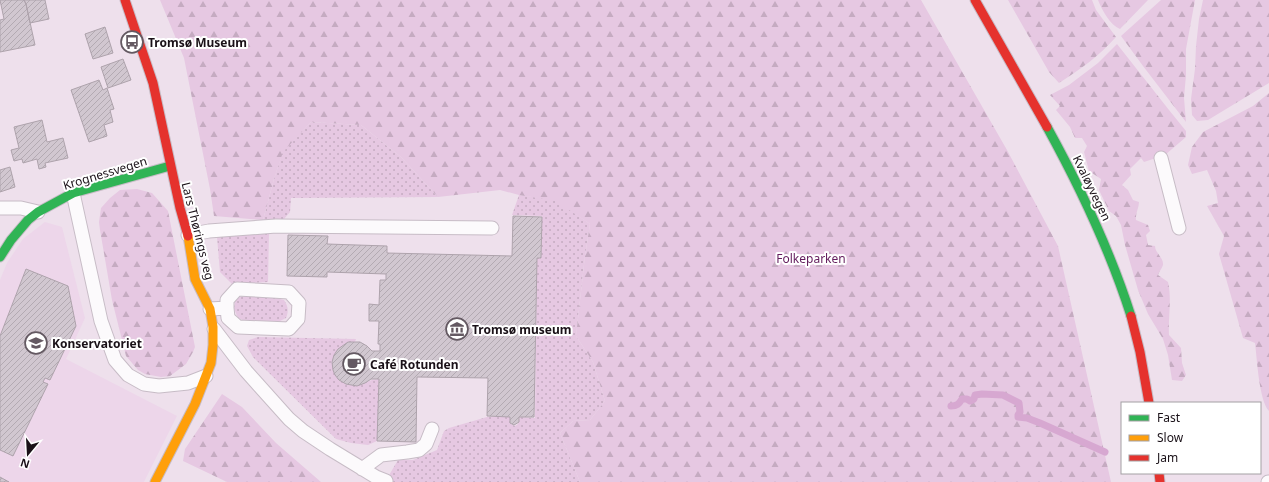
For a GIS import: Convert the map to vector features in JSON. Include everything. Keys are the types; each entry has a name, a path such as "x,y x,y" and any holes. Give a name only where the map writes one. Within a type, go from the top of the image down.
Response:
{"street":[{"name":"Lars Thørings veg","path":"125,0 153,83 170,166 188,235 195,279 210,309 213,328 211,363 195,404 155,482"},
{"name":"Kvaløyvegen","path":"975,0 1051,131 1082,191 1122,289 1136,335 1149,402"},
{"name":"Krognessvegen","path":"0,257 11,240 28,220 38,212 73,193 170,166"}],"lane":[{"path":"1161,158 1179,228"},
{"path":"73,193 101,321 116,360 128,375 144,384 159,386 188,383 206,376"},
{"path":"0,208 21,208 38,212"},
{"path":"188,235 276,226 492,228"},
{"path":"237,289 289,292 299,303 298,319 289,329 238,327 228,318 227,308 227,300 237,289"},
{"path":"210,309 227,308"},
{"path":"213,328 246,371 289,419 303,432 362,469 386,481"},
{"path":"362,469 381,454 419,450 426,444 432,429"}],"shaded area":[{"name":"Konservatoriet","path":"45,222 62,227 85,318 66,359 177,416 144,482 0,482 0,280 7,263 23,239"}],"green space":[{"name":"Folkeparken","path":"160,0 921,0 1007,150 1058,246 1111,482 580,482 560,433 573,421 590,420 605,401 593,362 576,336 590,224 556,201 519,195 500,190 438,197 401,157 361,125 311,122 283,152 263,220 214,216 184,58"},
{"path":"1008,0 1092,0 1096,10 1116,37 1089,62 1059,83 1049,72"},
{"path":"1098,0 1148,0 1120,29 1110,21 1104,13"},
{"path":"1161,0 1195,0 1186,49 1184,98 1186,122 1121,36"},
{"path":"1203,0 1269,0 1269,83 1208,120 1197,121 1192,115 1191,99 1199,19"},
{"path":"1117,44 1186,131 1186,137 1165,155 1144,162 1141,158 1130,169 1131,175 1122,185 1128,190 1133,200 1139,202 1136,220 1148,225 1150,231 1146,235 1148,245 1155,246 1156,251 1163,262 1158,275 1168,282 1170,295 1169,335 1181,348 1182,363 1186,375 1182,381 1172,380 1168,355 1163,339 1148,314 1138,290 1121,225 1116,216 1109,211 1099,190 1101,179 1089,171 1084,152 1087,146 1082,138 1075,138 1070,127 1056,110 1060,106 1050,95 1069,85 1098,63"},
{"path":"1269,93 1269,411 1261,389 1255,343 1243,338 1219,254 1224,236 1207,206 1218,203 1216,191 1207,170 1192,174 1188,165 1192,147 1203,132 1253,106"},
{"path":"311,122 361,125 401,157 438,197 291,198 290,212 284,219 263,220 283,151"},
{"path":"137,189 152,193 168,211 195,347 186,364 170,376 161,377 145,374 138,370 126,356 112,300 99,222 101,208 120,190"},
{"path":"519,195 556,200 590,224 576,336 593,362 605,401 590,420 573,421 560,433 580,482 385,482 398,460 413,460 437,450 444,431 449,428 487,417 510,417 511,424 515,426 518,424 520,417 535,418 537,258 541,258 542,216 512,215"},
{"path":"269,233 268,282 232,284 220,272 217,237"},
{"path":"240,297 272,297 284,300 288,313 286,318 278,322 245,321 237,316 234,308 236,299"},
{"path":"258,337 356,339 342,381 349,384 358,385 379,379 377,441 368,445 336,439 253,357 247,346 249,340"},
{"path":"222,394 242,407 276,443 321,482 227,482 183,461 185,449"}],"building":[{"path":"0,0 24,0 35,45 0,52 0,20 4,19"},
{"path":"24,0 45,0 49,19 30,23"},
{"path":"105,27 113,53 93,59 85,34"},
{"path":"123,59 131,80 108,88 101,67"},
{"path":"99,80 103,90 107,88 114,109 110,110 113,122 104,125 107,136 89,142 71,90"},
{"path":"42,120 47,142 63,138 68,158 45,163 46,167 39,169 37,159 23,163 22,159 14,161 11,150 19,148 14,127"},
{"path":"10,167 15,187 0,192 0,170"},
{"name":"Tromsø museum","path":"513,216 542,217 541,258 537,258 534,417 519,417 519,422 514,425 510,423 510,417 487,416 488,378 417,377 416,442 377,441 379,379 371,379 357,386 346,384 339,380 335,375 332,362 338,349 348,342 360,342 372,351 380,351 380,344 378,344 379,321 369,321 369,304 379,305 380,280 386,280 386,274 327,272 327,277 287,276 288,235 328,236 327,244 387,246 387,253 512,256"},
{"path":"26,269 68,286 76,326 50,380 45,378 43,382 48,384 13,456 0,450 0,336"},
{"path":"0,477 9,482 0,482"}],"waterway":[{"path":"951,406 955,406 962,399 967,399 970,401 974,399 975,395 1003,395 1019,403 1020,412 1018,417 1027,418 1040,423 1105,452"}],"traffic: fast":[{"path":"1047,127 1094,219 1114,267 1131,316"},
{"path":"0,257 11,240 28,220 38,212 73,193 170,166"}],"traffic: slow":[{"path":"155,482 195,404 211,363 213,327 210,309 195,279 188,236"}],"traffic: jam":[{"path":"125,0 153,83 180,208 188,236"},
{"path":"975,0 1047,127"},
{"path":"1131,316 1140,352 1149,402"},
{"path":"1159,474 1160,482"}],"place":[{"name":"Tromsø Museum","path":"132,42"},
{"name":"Tromsø museum","path":"457,329"},
{"name":"Konservatoriet","path":"36,343"},
{"name":"Café Rotunden","path":"354,364"}]}
